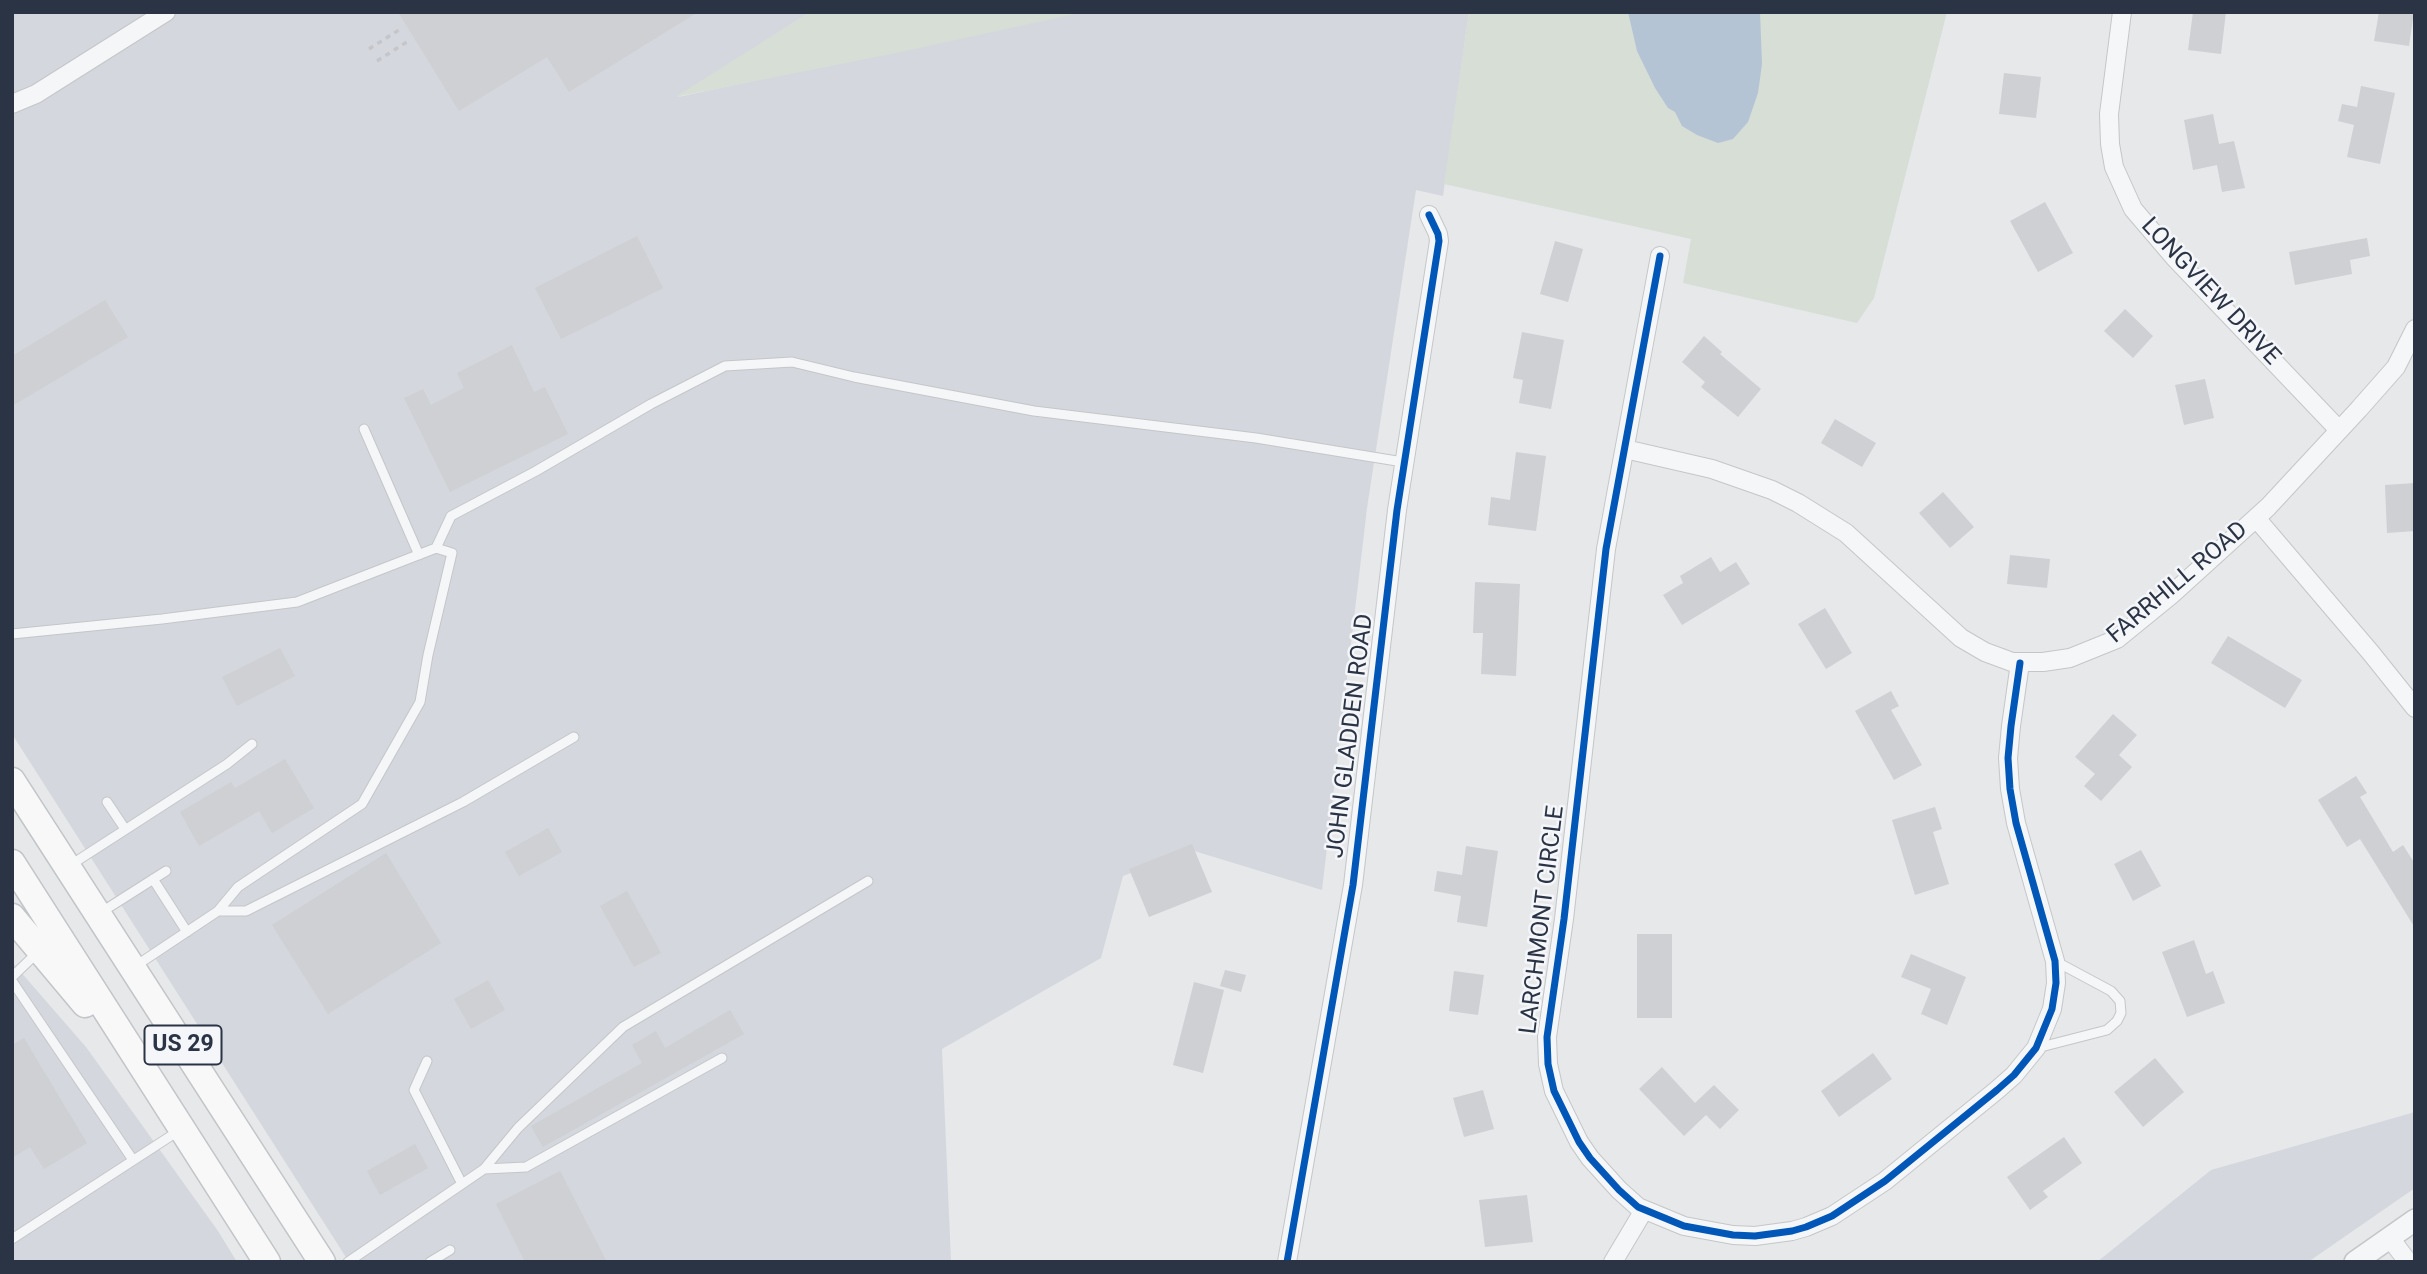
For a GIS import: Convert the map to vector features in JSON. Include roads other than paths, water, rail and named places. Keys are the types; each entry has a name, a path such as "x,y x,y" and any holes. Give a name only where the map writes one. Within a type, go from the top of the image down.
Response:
{"main road":[{"name":"US 29","path":"12,781 322,1262"},
{"name":"US 29","path":"12,863 267,1262"},
{"path":"12,917 164,1102"}],"street":[{"path":"12,104 36,94 166,12"},
{"name":"LONGVIEW DRIVE","path":"2122,12 2109,114 2110,145 2114,167 2133,209 2174,257 2339,430"},
{"name":"JOHN GLADDEN ROAD","path":"1287,1262 1353,886 1403,462 1439,241 1436,227 1429,215"},
{"name":"LARCHMONT CIRCLE","path":"1660,256 1606,549 1564,919 1547,1037 1548,1064 1554,1091 1584,1150 1619,1190 1644,1210 1684,1226 1733,1235 1755,1236 1807,1227 1856,1202 1912,1160 2014,1075 2036,1048 2052,1009 2056,983 2055,961 2016,823 2010,789 2008,758 2020,663"},
{"name":"FARRHILL ROAD","path":"1625,449 1713,469 1772,490 1798,503 1846,533 1961,638 1985,652 2020,663 2070,658 2117,639 2171,595 2256,518 2396,367 2415,329"},
{"path":"2256,518 2415,708"},
{"path":"1614,1262 1644,1210"},
{"path":"2355,1262 2415,1220"},
{"path":"2390,1238 2408,1262"}],"lane":[{"path":"436,548 451,516 536,471 651,404 725,366 792,362 854,377 1034,411 1256,438 1403,462"},
{"path":"364,429 419,555"},
{"path":"12,634 297,602 436,548 452,553 420,702 362,804 238,887 218,911 133,968"},
{"path":"218,911 247,911 463,802 574,737"},
{"path":"68,867 227,764 252,744"},
{"path":"107,802 125,829"},
{"path":"99,914 166,871"},
{"path":"153,879 187,932"},
{"path":"348,1262 484,1169 518,1128 623,1027 868,881"},
{"path":"40,950 12,979 133,1160"},
{"path":"2036,1048 2107,1030 2121,1013 2120,1001 2111,991 2055,961"},
{"path":"484,1169 526,1167 722,1058"},
{"path":"426,1061 414,1090 462,1184"},
{"path":"12,1239 182,1129"},
{"path":"430,1262 450,1250"}],"water":[{"path":"1628,12 1760,12 1762,64 1758,93 1748,122 1733,139 1718,143 1682,126 1675,112 1668,108 1655,88 1637,51"}]}
